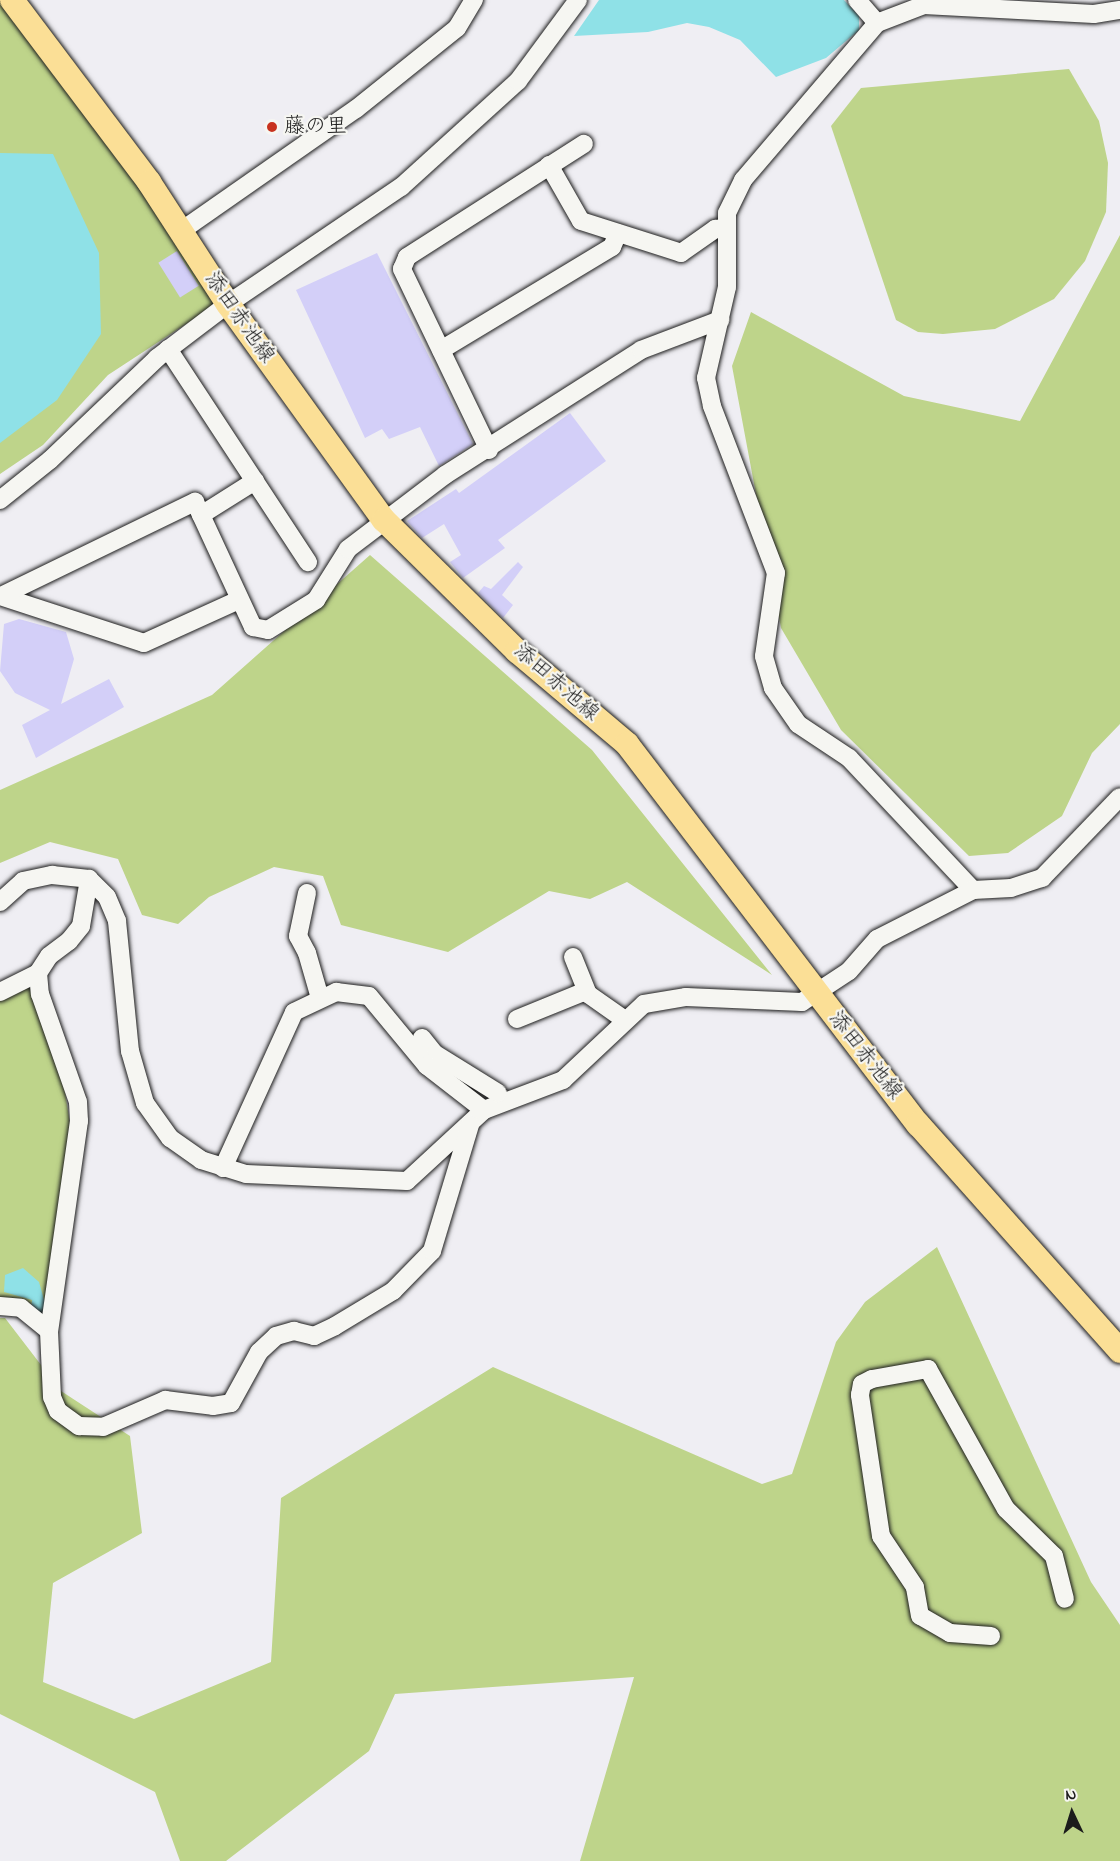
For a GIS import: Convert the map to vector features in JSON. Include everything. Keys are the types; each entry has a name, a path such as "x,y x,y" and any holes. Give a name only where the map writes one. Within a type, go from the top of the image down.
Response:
{"main road":[{"name":"添田赤池線","path":"12,0 181,231 228,304 384,520 517,651 627,744 918,1124 1120,1351"}],"street":[{"path":"181,231 357,110 457,28 474,0"},
{"path":"0,500 168,350 228,304 401,187 473,125 518,81 578,0"},
{"path":"857,0 877,23"},
{"path":"973,890 849,758 798,724 772,688 764,656 776,573 712,406 706,378 727,287 727,213 743,180 877,23 924,5 1094,14 1120,10"},
{"path":"489,450 402,270 407,257 584,144"},
{"path":"549,165 581,221 681,253 715,230 726,228"},
{"path":"441,350 612,247 618,233"},
{"path":"0,596 195,502 253,627 268,630 316,600 348,549 384,520 489,450 559,399 641,350 720,320"},
{"path":"168,350 308,562"},
{"path":"201,515 255,481"},
{"path":"0,596 144,643 239,600"},
{"path":"0,902 23,881 52,875 88,879 107,897 117,921 130,1051 145,1103 170,1138 201,1160 223,1168 257,1175 407,1181 424,1169 454,1134 470,1125 484,1110 504,1097 563,1080 644,1004 663,998 802,1002 849,971 877,939 973,890 1011,888 1042,878 1120,797"},
{"path":"0,992 38,973 81,926 88,879"},
{"path":"307,893 298,936 320,998"},
{"path":"573,957 586,991 625,1020"},
{"path":"38,973 40,994 78,1102 79,1121 49,1331 52,1397 58,1411 79,1426 103,1427 165,1400 213,1407 236,1396 259,1352 276,1336 294,1331 314,1336 393,1291 432,1251 470,1125"},
{"path":"517,1018 586,991"},
{"path":"223,1168 294,1012 336,992 369,996 427,1066 484,1110"},
{"path":"422,1038 435,1054 504,1097"},
{"path":"465,1066 504,1097"},
{"path":"0,1306 21,1308 49,1331"},
{"path":"991,1636 950,1634 920,1616 915,1587 881,1536 860,1395 862,1384 872,1379 928,1369 1006,1509 1054,1556 1065,1599"}],"green space":[{"path":"0,1 155,209 215,305 108,375 43,445 0,474"},
{"path":"1069,69 1099,121 1108,163 1106,212 1085,261 1054,299 995,329 943,334 918,332 896,320 831,126 861,88"},
{"path":"1120,235 1120,724 1092,753 1062,816 1008,853 969,856 841,730 781,628 732,366 751,312 904,396 1020,421"},
{"path":"370,555 592,750 772,975 627,882 590,899 549,891 448,952 341,925 323,876 274,867 209,897 178,924 142,915 118,859 50,842 0,863 0,790 212,695"},
{"path":"30,986 63,1080 73,1142 48,1318 0,1306 0,997"},
{"path":"937,1247 1091,1582 1120,1625 1120,1861 580,1861 634,1677 395,1694 369,1751 226,1861 180,1861 155,1792 0,1714 0,1318 5,1318 61,1391 130,1436 142,1533 53,1583 43,1682 134,1719 271,1662 281,1498 493,1367 762,1484 792,1474 836,1342 865,1302"}],"water":[{"path":"599,0 844,0 859,16 859,30 826,58 776,77 740,40 709,27 687,23 648,32 574,36"},
{"path":"0,153 53,154 99,253 101,334 57,400 0,443"},
{"path":"23,1268 39,1282 47,1310 40,1316 31,1308 32,1300 4,1292 5,1275"}],"building":[{"path":"177,251 199,286 180,297 158,263"},
{"path":"377,253 473,444 439,466 420,427 389,439 382,429 365,438 296,290"},
{"path":"570,413 606,461 498,540 505,548 463,578 450,562 461,555 444,524 422,538 407,521 456,489 459,493"},
{"path":"518,562 523,567 502,595 513,605 503,618 478,593 484,586 491,589"},
{"path":"19,619 66,632 74,659 61,704 109,679 124,707 36,758 22,725 50,710 15,693 0,671 4,624"}],"place":[{"name":"藤の里","path":"272,127"}]}
